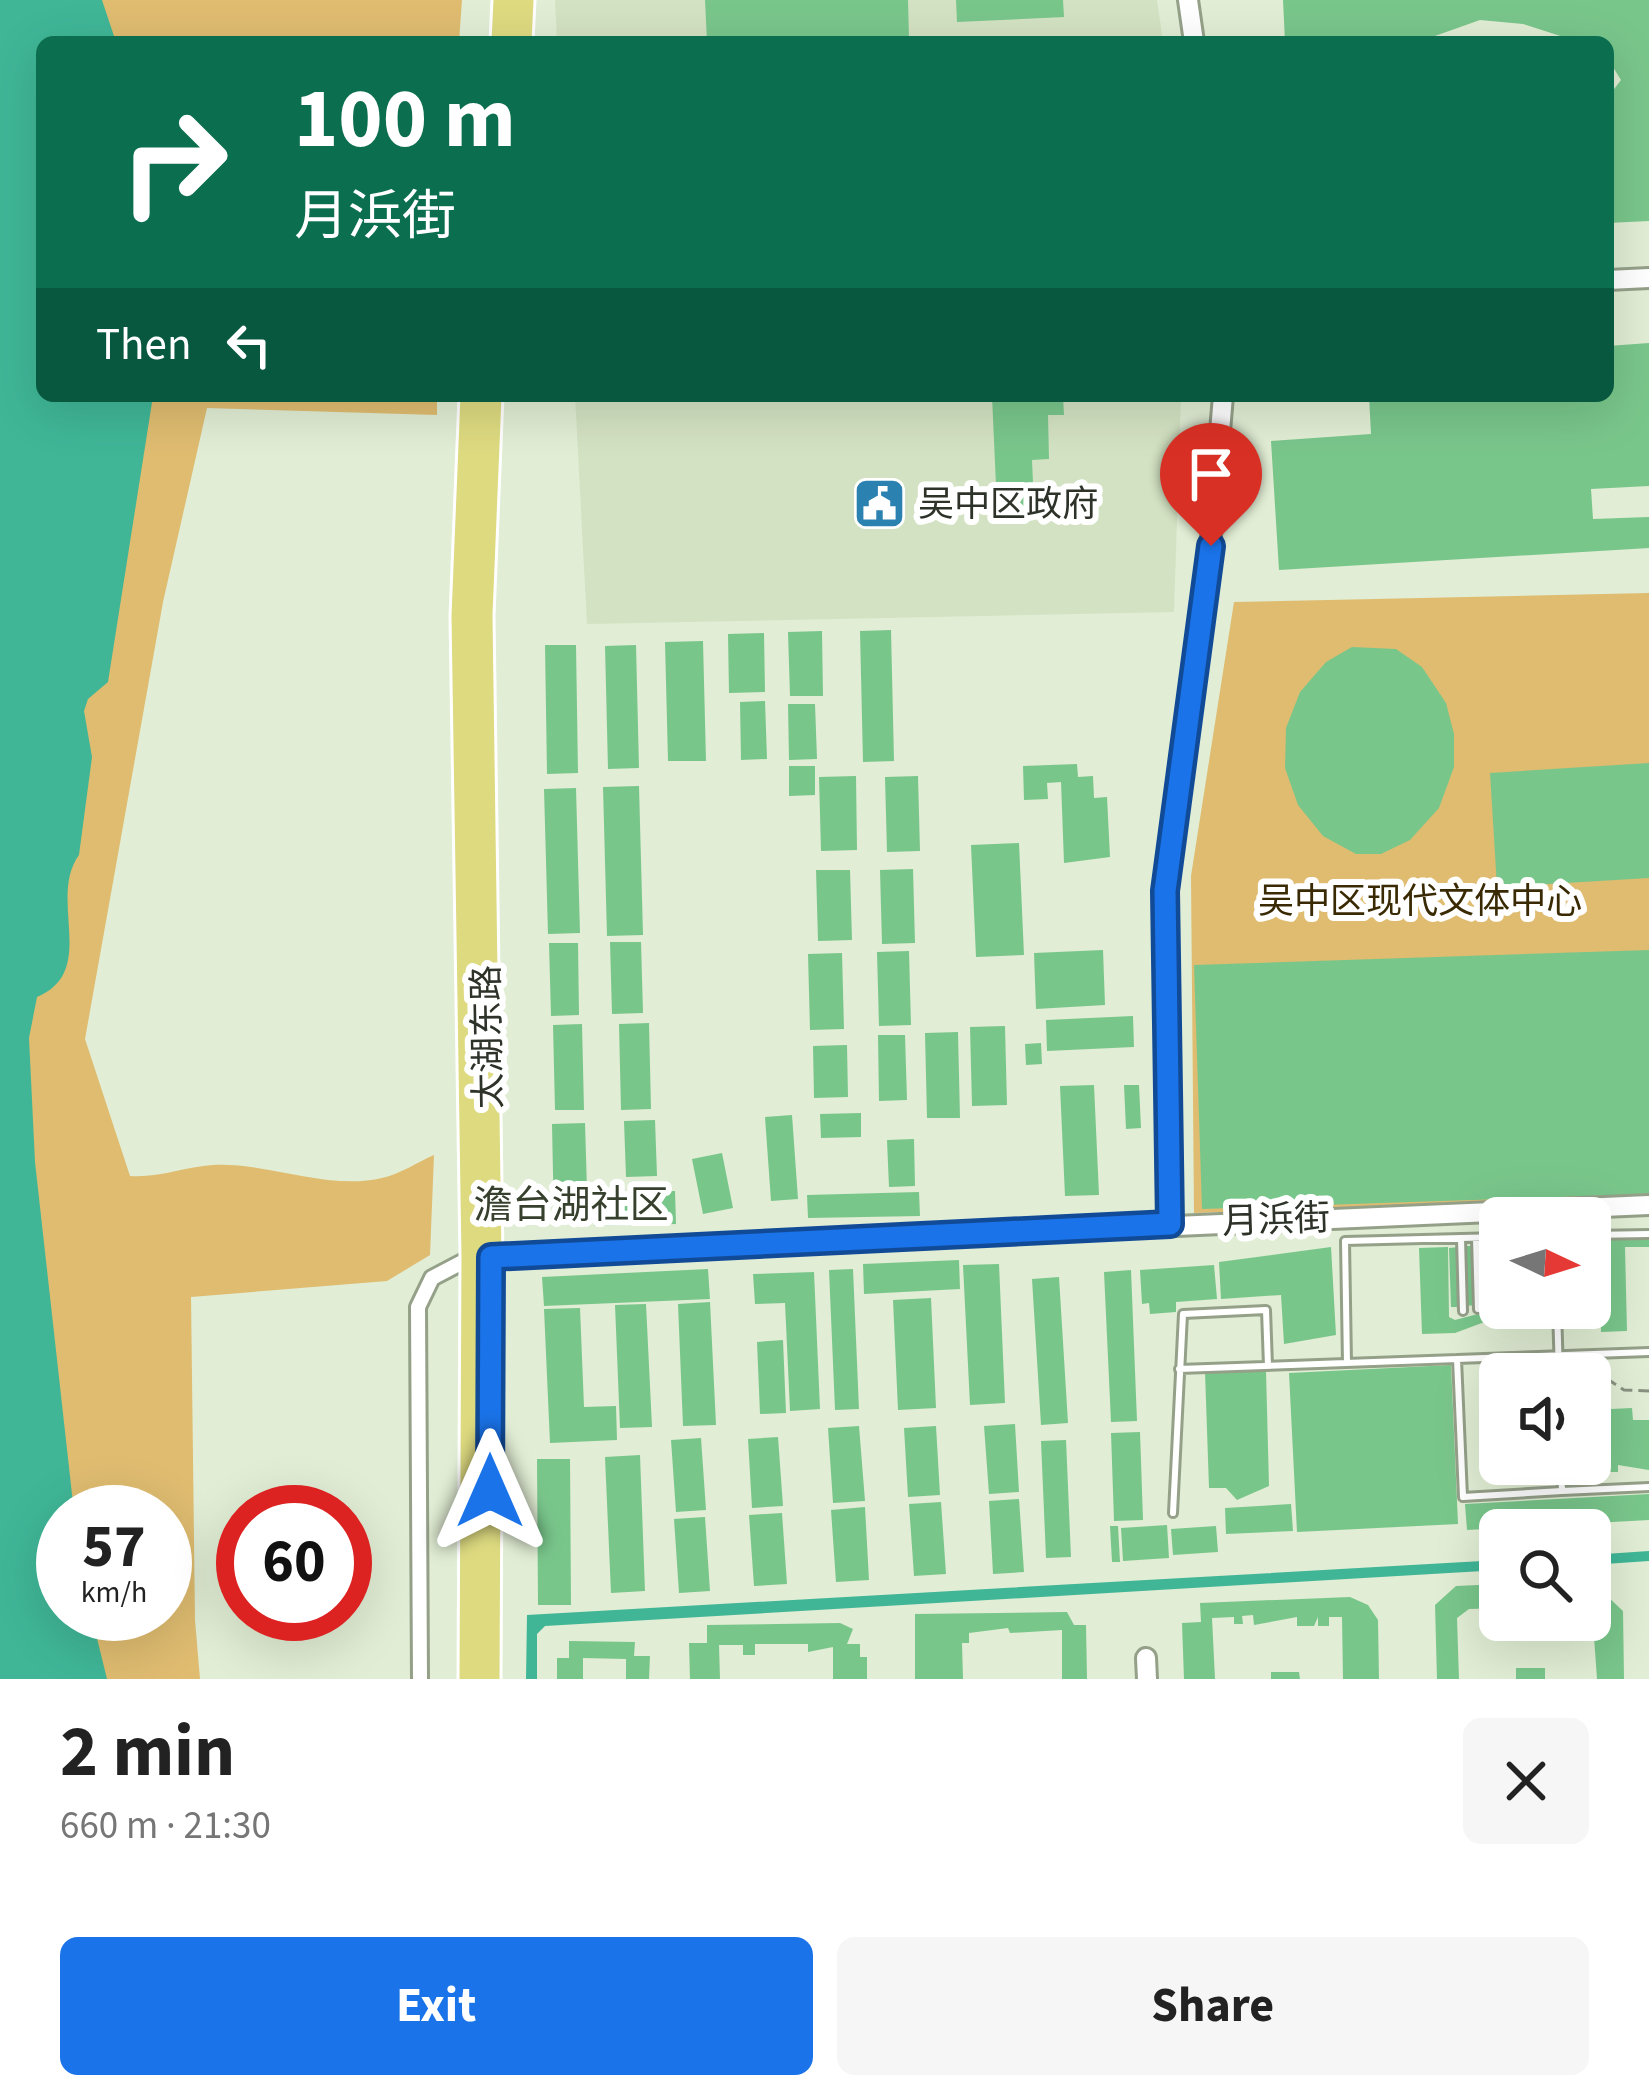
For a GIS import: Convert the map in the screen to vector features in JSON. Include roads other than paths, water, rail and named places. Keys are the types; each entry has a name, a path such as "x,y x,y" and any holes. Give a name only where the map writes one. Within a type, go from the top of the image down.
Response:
{"main road":[{"path":"502,36 504,0"},
{"path":"521,36 523,0"},
{"name":"太湖东路","path":"471,402 462,616 489,1679"},
{"name":"太湖东路","path":"470,1679 481,1257 482,616 491,402"}],"street":[{"path":"1189,0 1193,36"},
{"path":"1614,280 1649,278"},
{"path":"1170,1224 1165,891 1207,584 1222,402"},
{"name":"月浜街","path":"481,1257 1649,1205"},
{"path":"420,1679 418,1307 432,1278 481,1257"},
{"path":"1146,1658 1147,1679"}],"lane":[{"path":"1611,1235 1649,1234"},
{"path":"1461,1238 1463,1311"},
{"path":"1476,1238 1478,1309"},
{"path":"1347,1363 1345,1241 1479,1238"},
{"path":"1173,1513 1181,1426 1183,1314 1266,1310 1268,1366"},
{"path":"1611,1353 1649,1352"},
{"path":"1179,1370 1479,1358"},
{"path":"1456,1359 1463,1497 1649,1487"},
{"path":"1562,1485 1562,1491"}],"water":[{"path":"0,0 102,0 114,36 36,36 36,402 152,402 108,682 88,699 84,711 92,757 79,855 68,892 69,952 55,985 37,997 29,1038 35,1162 71,1485 36,1485 36,1641 98,1641 107,1679 0,1679"},
{"path":"1649,1551 1649,1561 1611,1564 1611,1554"},
{"path":"1479,1561 1479,1571 545,1626 537,1634 537,1679 526,1679 527,1615"}],"place":[{"name":"吴中区政府","path":"879,504"}],"district":[{"name":"澹台湖社区","path":"571,1206"}],"park label":[{"name":"吴中区现代文体中心","path":"1420,901"}]}
